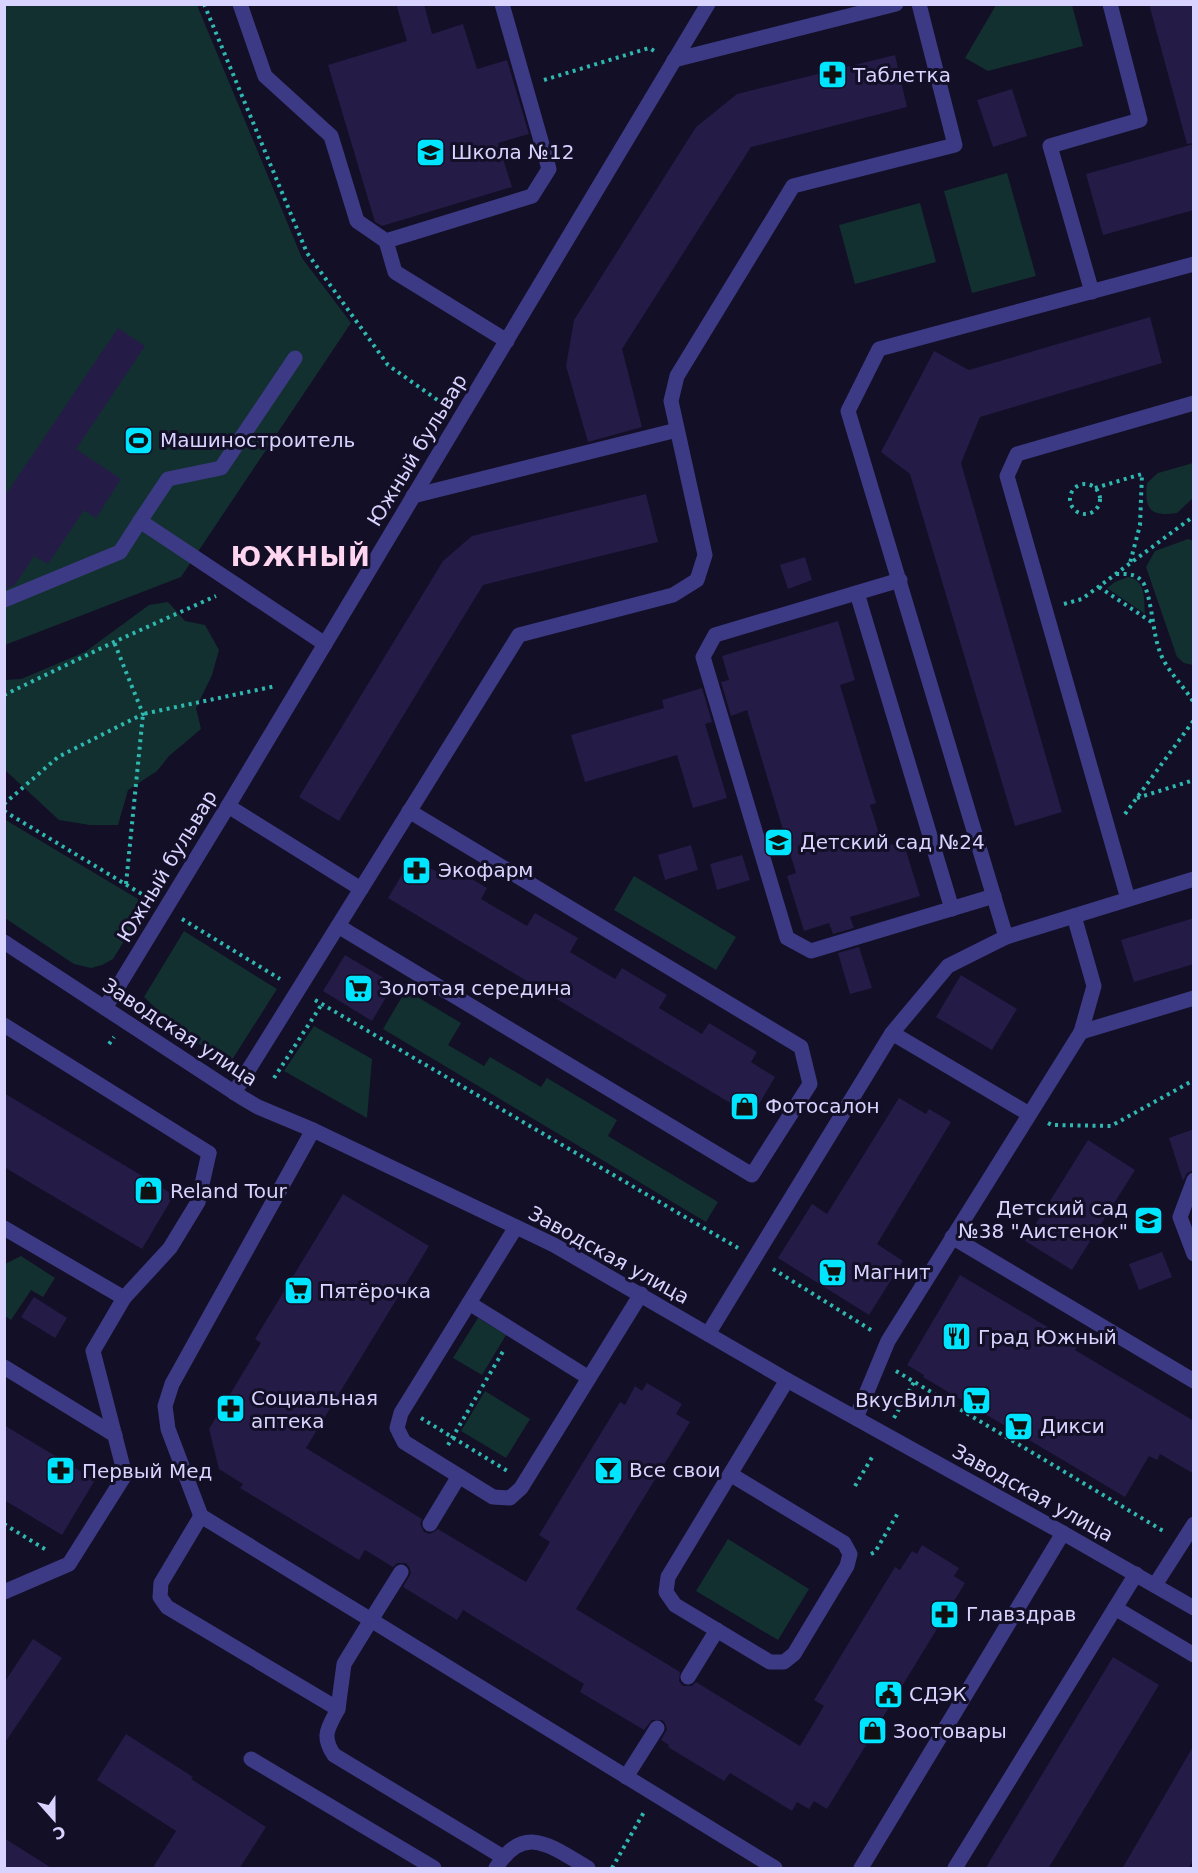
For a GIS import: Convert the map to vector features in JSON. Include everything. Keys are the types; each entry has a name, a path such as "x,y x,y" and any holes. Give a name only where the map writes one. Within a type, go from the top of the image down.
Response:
{"street":[{"path":"240,4 265,76 331,136 357,220 386,241 395,272 507,341"},
{"path":"386,241 532,196 549,169 502,4"},
{"name":"Южный бульвар","path":"105,1008 326,644 708,4"},
{"path":"674,60 896,4"},
{"path":"234,1093 519,635 673,595 697,580 705,555 671,401 677,376 793,186 955,145 919,4"},
{"path":"1092,292 1050,146 1140,120 1110,4"},
{"path":"1006,937 848,411 879,349 1194,264"},
{"path":"4,600 120,552 168,479 221,468 295,358"},
{"path":"1128,899 1007,476 1017,454 1194,403"},
{"path":"413,496 677,430"},
{"path":"140,521 326,644"},
{"path":"900,580 714,635 703,657 787,938 811,951 994,896"},
{"path":"857,593 952,909"},
{"path":"228,806 361,889"},
{"path":"338,926 752,1175 810,1084 801,1047 409,811"},
{"path":"708,1334 892,1033 948,966 1006,937 1194,879"},
{"path":"856,1418 888,1341 1081,1032 1094,986 1074,916"},
{"name":"Заводская улица","path":"4,942 258,1107 313,1130 554,1245 787,1380 1194,1608"},
{"path":"1081,1032 1194,998"},
{"path":"4,1025 209,1153 198,1202 170,1248 124,1298 93,1351 126,1475 69,1564 4,1592"},
{"path":"892,1033 1029,1114"},
{"path":"313,1130 172,1384 165,1406 168,1429 201,1516 776,1869"},
{"path":"1194,1180 1180,1217 1194,1254"},
{"path":"516,1227 400,1413 397,1428 404,1442 493,1497 510,1498 525,1481 641,1294"},
{"path":"4,1228 124,1298"},
{"path":"952,1237 1194,1381"},
{"path":"469,1303 590,1378"},
{"path":"4,1367 115,1435"},
{"path":"730,1474 844,1543 849,1554 848,1566 794,1654 784,1662 770,1662 675,1605 666,1592 668,1577 730,1474 787,1380"},
{"path":"430,1524 459,1476"},
{"path":"201,1516 160,1583 160,1597 167,1607 338,1709"},
{"path":"1155,1585 1194,1524"},
{"path":"861,1869 1063,1533"},
{"path":"400,1572 344,1664 338,1709 327,1730 327,1744 333,1755 499,1863 512,1848 521,1843 543,1843 588,1869"},
{"path":"955,1869 1136,1574"},
{"path":"1115,1608 1194,1655"},
{"path":"688,1677 717,1630"},
{"path":"626,1777 657,1728"},
{"path":"251,1759 434,1869"}],"path":[{"path":"204,4 307,253 388,365 461,416"},
{"path":"526,86 649,48 674,60"},
{"path":"1095,488 1100,495 1099,507 1092,513 1076,511 1070,500 1074,489 1084,484 1095,488 1142,474 1140,525 1129,563"},
{"path":"1046,609 1082,599 1194,516"},
{"path":"1187,520 1194,525"},
{"path":"1115,574 1129,574 1141,578 1147,590 1159,652 1194,703"},
{"path":"4,695 238,586"},
{"path":"1098,587 1153,624"},
{"path":"114,642 143,714 126,885"},
{"path":"4,804 58,757 143,714 303,681"},
{"path":"1110,835 1193,722"},
{"path":"1137,798 1194,780"},
{"path":"4,811 298,990 755,1258 888,1341 893,1369 1182,1543"},
{"path":"274,1078 322,1004"},
{"path":"1029,1114 1052,1125 1112,1126 1194,1080"},
{"path":"437,1463 515,1332"},
{"path":"893,1420 914,1382"},
{"path":"404,1407 525,1481"},
{"path":"855,1486 874,1454"},
{"path":"848,1566 875,1552 898,1513"},
{"path":"4,1524 69,1564"},
{"path":"612,1869 654,1794"}],"green space":[{"name":"Машиностроитель","path":"4,5 197,5 302,258 351,323 181,577 5,645"},
{"path":"996,5 1072,5 1083,46 988,71 965,58"},
{"path":"1007,173 1036,276 972,293 944,191"},
{"path":"920,203 936,262 855,284 839,225"},
{"path":"1193,463 1193,498 1177,513 1160,514 1151,509 1147,499 1147,483 1158,473"},
{"path":"1188,539 1194,541 1193,665 1184,663 1177,657 1146,567 1155,551"},
{"path":"1128,577 1141,586 1145,614 1107,588"},
{"path":"168,602 185,621 205,625 219,650 212,675 196,708 201,729 169,756 157,771 128,790 118,825 90,825 59,820 5,770 5,680 21,679 85,652 149,605"},
{"path":"4,819 138,899 142,912 113,959 91,968 74,964 5,918"},
{"path":"634,876 736,937 716,970 614,910"},
{"path":"184,931 277,989 230,1063 181,1033 144,997"},
{"path":"406,990 461,1023 448,1045 484,1066 490,1057 541,1087 547,1078 617,1120 608,1136 718,1202 706,1222 383,1029"},
{"path":"314,1026 372,1059 367,1118 284,1071"},
{"path":"21,1256 55,1278 43,1297 31,1290 11,1320 5,1316 5,1264"},
{"path":"478,1318 506,1335 482,1375 453,1358"},
{"path":"485,1391 530,1419 506,1458 461,1431"},
{"path":"728,1539 809,1589 778,1640 696,1591"}],"building":[{"path":"396,4 424,4 432,34 463,24 477,69 507,60 529,134 498,143 512,187 382,226 375,222 328,65 407,41"},
{"path":"1149,4 1194,4 1194,143 1187,144"},
{"path":"895,55 907,107 751,147 622,349 642,427 588,442 566,366 574,320 696,127 737,94"},
{"path":"1012,89 1027,136 993,147 977,100"},
{"path":"1194,144 1194,210 1103,235 1086,174"},
{"path":"1150,317 1162,363 980,417 961,463 1062,812 1015,826 910,474 881,452 934,351 969,370"},
{"path":"118,328 145,346 76,449 121,479 96,518 84,510 48,564 34,556 15,585 4,589 4,497"},
{"path":"646,494 658,542 483,585 339,821 299,797 443,561 472,536"},
{"path":"805,557 812,580 788,589 780,565"},
{"path":"838,621 855,680 840,685 876,803 870,805 883,847 903,841 920,896 850,917 854,928 833,934 829,923 804,931 787,876 796,873 747,710 731,716 721,682 729,680 722,656"},
{"path":"702,688 712,722 705,724 727,798 693,808 677,755 585,782 571,735 664,708 662,700"},
{"path":"691,845 698,870 665,880 658,855"},
{"path":"742,855 750,880 717,890 710,864"},
{"path":"412,858 439,873 445,863 487,888 481,899 527,926 535,913 578,938 570,952 615,979 622,968 667,995 659,1008 702,1034 709,1023 757,1052 751,1062 775,1077 752,1116 388,898"},
{"path":"1194,918 1194,964 1134,982 1121,940"},
{"path":"859,947 872,988 850,994 838,953"},
{"name":"Золотая середина","path":"345,955 394,984 372,1021 323,991"},
{"path":"961,975 1017,1009 992,1050 936,1017"},
{"path":"4,1093 174,1195 142,1249 4,1167"},
{"path":"899,1098 926,1114 929,1109 951,1122 877,1244 903,1261 869,1315 778,1258 812,1204 827,1214"},
{"path":"1194,1129 1194,1170 1187,1173 1183,1181 1169,1138"},
{"path":"1088,1140 1135,1170 1072,1270 1025,1241"},
{"path":"343,1194 429,1246 306,1448 422,1519 420,1524 424,1532 430,1534 438,1529 526,1582 550,1542 539,1535 587,1456 620,1402 625,1405 635,1386 642,1391 647,1383 682,1404 676,1414 690,1422 576,1609 680,1672 679,1681 683,1686 692,1686 696,1682 800,1746 824,1706 814,1700 895,1567 900,1570 912,1551 917,1554 922,1545 959,1568 954,1576 965,1583 827,1809 814,1801 809,1809 797,1802 792,1811 730,1773 724,1781 668,1747 669,1745 661,1740 667,1729 662,1720 652,1720 644,1730 580,1692 584,1684 463,1610 457,1620 403,1587 411,1573 406,1563 397,1563 393,1567 365,1550 359,1560 240,1488 243,1484 219,1469 209,1429 261,1343 255,1339"},
{"path":"1162,1252 1172,1277 1139,1290 1129,1264"},
{"path":"960,1275 1078,1345 1075,1350 1194,1421 1194,1474 1160,1454 1157,1460 1149,1456 1125,1497 923,1377 924,1375 907,1365"},
{"path":"34,1297 67,1318 55,1338 21,1317"},
{"path":"4,1425 95,1480 62,1535 4,1500"},
{"path":"33,1639 62,1658 4,1744 4,1683"},
{"path":"1113,1657 1159,1685 1048,1869 985,1869"},
{"path":"126,1734 266,1827 239,1869 152,1869 176,1831 97,1780"},
{"path":"1194,1745 1194,1859 1188,1869 1122,1869"},
{"path":"4,1838 53,1869 4,1869"}],"place":[{"name":"Таблетка","path":"832,75"},
{"name":"Школа №12","path":"430,152"},
{"name":"Машиностроитель","path":"139,440"},
{"name":"Детский сад №24","path":"779,842"},
{"name":"Экофарм","path":"417,870"},
{"name":"Золотая середина","path":"358,988"},
{"name":"Фотосалон","path":"744,1106"},
{"name":"Reland Tour","path":"149,1191"},
{"name":"Детский сад №38 \"Аистенок\"","path":"1149,1220"},
{"name":"Магнит","path":"832,1272"},
{"name":"Пятёрочка","path":"298,1291"},
{"name":"Град Южный","path":"957,1337"},
{"name":"ВкусВилл","path":"977,1400"},
{"name":"Социальная аптека","path":"230,1409"},
{"name":"Дикси","path":"1019,1426"},
{"name":"Все свои","path":"608,1470"},
{"name":"Первый Мед","path":"61,1471"},
{"name":"Главздрав","path":"945,1614"},
{"name":"СДЭК","path":"888,1694"},
{"name":"Зоотовары","path":"872,1731"}],"district":[{"name":"ЮЖНЫЙ","path":"301,557"}]}
